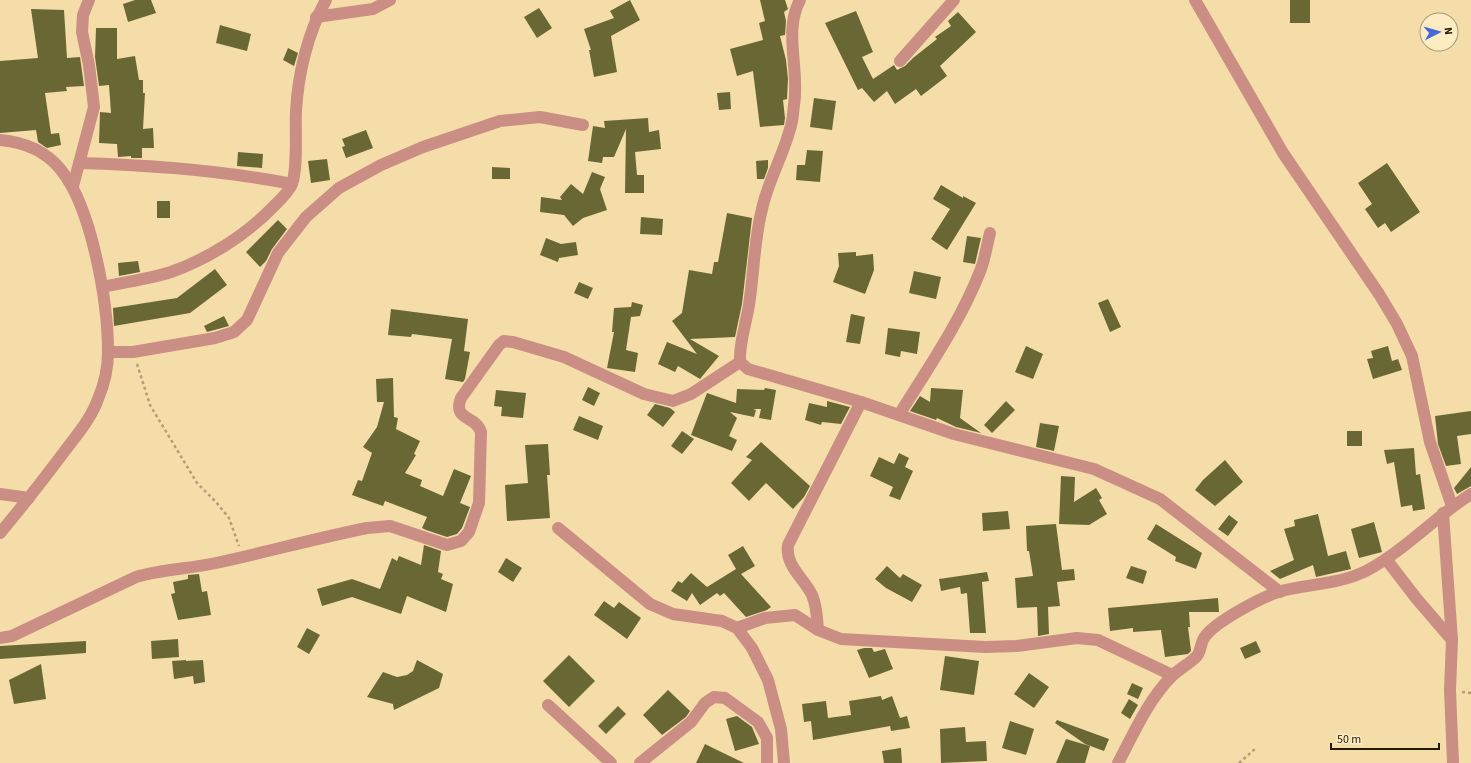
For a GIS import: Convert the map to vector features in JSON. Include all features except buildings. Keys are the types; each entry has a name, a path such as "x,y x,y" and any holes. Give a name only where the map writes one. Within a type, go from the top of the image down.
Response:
{"street":[{"path":"73,186 94,107 89,65 82,32 83,15 89,0"},
{"path":"102,287 170,272 200,260 235,238 264,217 292,184 296,108 302,66 316,17 326,0"},
{"path":"316,17 373,9 390,0"},
{"path":"800,0 796,7 792,25 796,67 793,114 790,128 773,172 762,209 749,304 740,352 740,362 748,369 861,402 954,434 1094,469 1160,499 1280,592"},
{"path":"900,61 954,0"},
{"path":"1195,0 1283,153 1379,294 1397,324 1412,356 1430,442 1448,510 1452,640 1450,690 1453,763"},
{"path":"108,352 134,352 215,338 234,332 247,320 278,254 306,217 339,188 380,165 423,147 500,121 540,117 583,125"},
{"path":"0,140 16,141 43,153 60,169 73,186 96,255 102,287 108,352 104,378 94,406 84,425 29,498 0,533"},
{"path":"79,163 160,166 251,176 292,184"},
{"path":"899,415 955,323 972,291 982,267 990,233"},
{"path":"0,638 12,636 136,577 155,571 182,569 367,528 390,526 447,544 462,541 469,532 479,503 481,432 478,426 460,413 458,406 461,398 499,345 504,341 513,342 564,357 644,394 673,401 691,394 740,362"},
{"path":"818,630 813,596 789,561 787,554 788,545 861,402"},
{"path":"0,494 29,498"},
{"path":"1118,763 1152,700 1172,675 1197,656 1204,638 1225,620 1251,604 1280,592 1350,577 1366,571 1386,559 1448,510 1471,494"},
{"path":"558,528 650,604 673,614 722,620 737,628 752,648 768,680 781,729 784,763"},
{"path":"1386,559 1416,598 1452,640"},
{"path":"737,628 765,618 795,615 818,630 841,639 985,646 1017,646 1077,638 1098,640 1172,675"},
{"path":"640,763 691,722 705,703 714,697 726,698 758,722 767,738 767,763"},
{"path":"548,705 612,763"}],"path":[{"path":"134,352 150,405 197,483 216,502 229,518 235,531 241,556"},
{"path":"1239,763 1256,748"}]}
